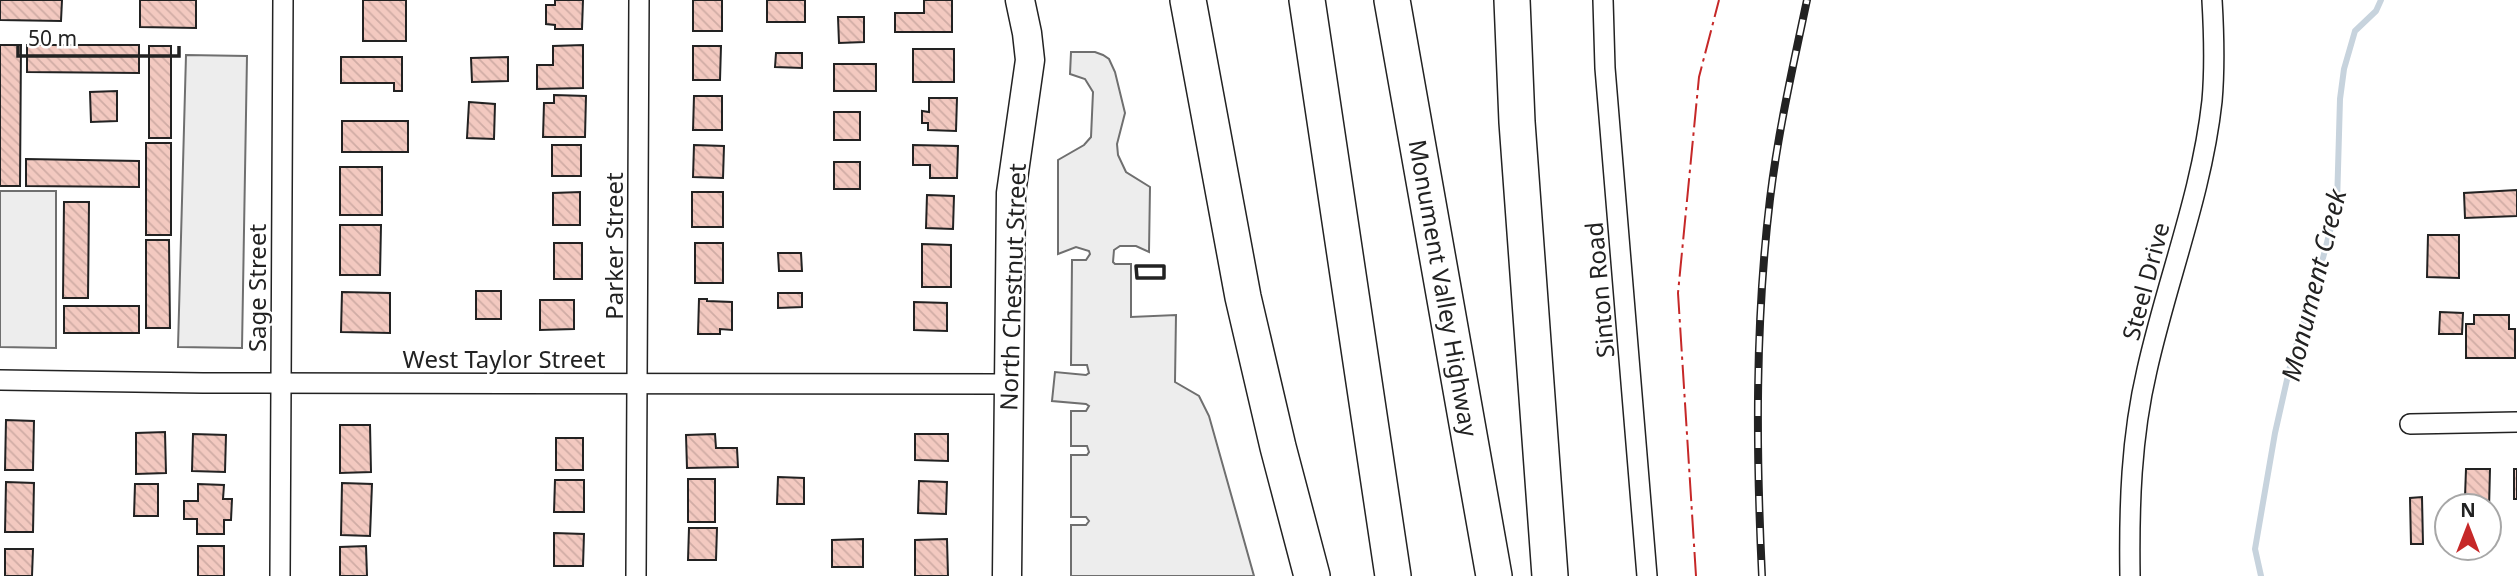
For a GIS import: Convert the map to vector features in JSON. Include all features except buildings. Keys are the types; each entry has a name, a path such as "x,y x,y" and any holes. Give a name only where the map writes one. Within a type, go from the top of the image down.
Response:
{"highway":[{"path":"1188,0 1243,297 1312,576"},
{"path":"1307,0 1393,576"},
{"name":"Monument Valley Highway","path":"1392,0 1494,576"},
{"path":"1513,0 1518,136 1550,576"}],"main road":[{"name":"North Chestnut Street","path":"1007,576 1011,193 1030,60 1020,0"}],"street":[{"name":"Sage Street","path":"280,576 283,0"},
{"name":"Parker Street","path":"636,576 639,0"},
{"name":"Sinton Road","path":"1603,0 1605,68 1647,576"},
{"name":"Steel Drive","path":"2130,576 2129,492 2133,446 2147,370 2206,142 2214,64 2212,0"},
{"name":"West Taylor Street","path":"0,380 1009,384"},
{"path":"2410,424 2517,422"}],"shaded area":[{"path":"1071,52 1095,52 1103,55 1109,59 1115,72 1125,113 1117,144 1118,155 1126,172 1150,187 1149,252 1136,246 1120,246 1114,250 1113,262 1131,264 1131,317 1176,315 1175,382 1199,396 1209,416 1254,576 1071,576 1071,525 1086,525 1089,521 1086,517 1071,517 1071,455 1087,455 1089,452 1087,446 1071,446 1071,411 1086,411 1089,406 1052,401 1055,372 1089,373 1087,365 1071,365 1072,260 1086,260 1090,254 1089,251 1076,247 1058,254 1058,160 1084,145 1091,137 1093,92 1085,79 1070,74"},
{"path":"186,55 247,56 242,348 178,347"},
{"path":"0,191 56,191 56,348 0,347"}],"waterway":[{"name":"Monument Creek","path":"2261,576 2255,549 2275,433 2291,362 2317,281 2337,204 2340,99 2344,69 2355,31 2376,11 2381,0"}],"railway":[{"path":"1762,576 1758,387 1765,246 1777,149 1807,0"}],"wall":[{"path":"1136,266 1164,266 1164,278 1137,278 1136,266"}],"power":[{"path":"1696,576 1678,293 1699,77 1719,0"}]}
